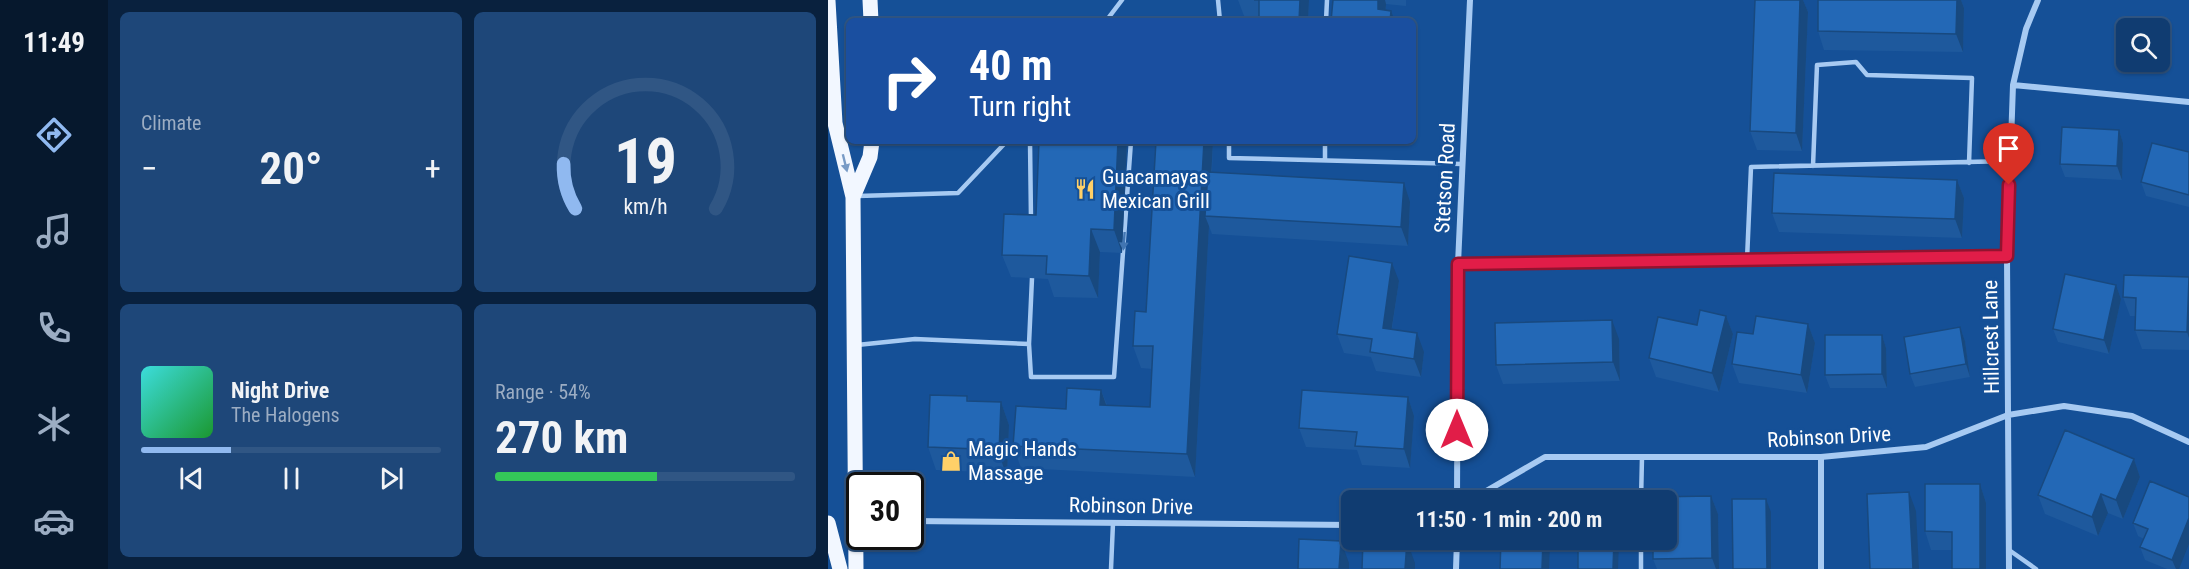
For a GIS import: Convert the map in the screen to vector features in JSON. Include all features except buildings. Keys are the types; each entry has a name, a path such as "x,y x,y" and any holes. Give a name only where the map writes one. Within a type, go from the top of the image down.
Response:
{"main road":[{"path":"870,0 871,18"},
{"path":"828,1 835,123 853,197 857,472"},
{"path":"853,197 870,158 872,144"},
{"path":"828,523 840,569"},
{"path":"856,569 857,550"}],"street":[{"name":"Stetson Road","path":"1456,490 1458,264 1470,0"},
{"name":"Hillcrest Lane","path":"2009,569 2007,256 2013,84 2026,29 2038,0"},
{"path":"2013,84 2189,102"},
{"path":"1458,264 2007,256"},
{"name":"Robinson Drive","path":"1488,490 1545,457 1821,457 1926,447 2008,415 2064,406 2132,416 2189,442"},
{"path":"1821,457 1821,569"},
{"name":"Robinson Drive","path":"924,521 1341,525"},
{"path":"1456,550 1456,569"}],"lane":[{"path":"1108,18 1122,0"},
{"path":"1218,0 1220,18"},
{"path":"1326,18 1327,0"},
{"path":"1813,166 1817,65 1856,62 1867,75 1972,78 1970,164"},
{"path":"853,197 958,193 1004,144"},
{"path":"1030,144 1032,227"},
{"path":"1032,278 1029,344 1031,377 1114,377 1131,144"},
{"path":"1229,144 1229,158 1462,164"},
{"path":"1325,144 1325,160"},
{"path":"1747,260 1751,167 1970,164 2010,161"},
{"path":"855,345 915,339 1029,344"},
{"path":"1641,490 1642,457"},
{"path":"1111,569 1113,523"},
{"path":"1641,550 1641,569"},
{"path":"2009,550 2036,569"}],"place":[{"name":"Guacamayas Mexican Grill","path":"1085,189"},
{"name":"Magic Hands Massage","path":"951,461"}],"route":[{"path":"1457,430 1458,264 2007,256 2009,185"}]}
